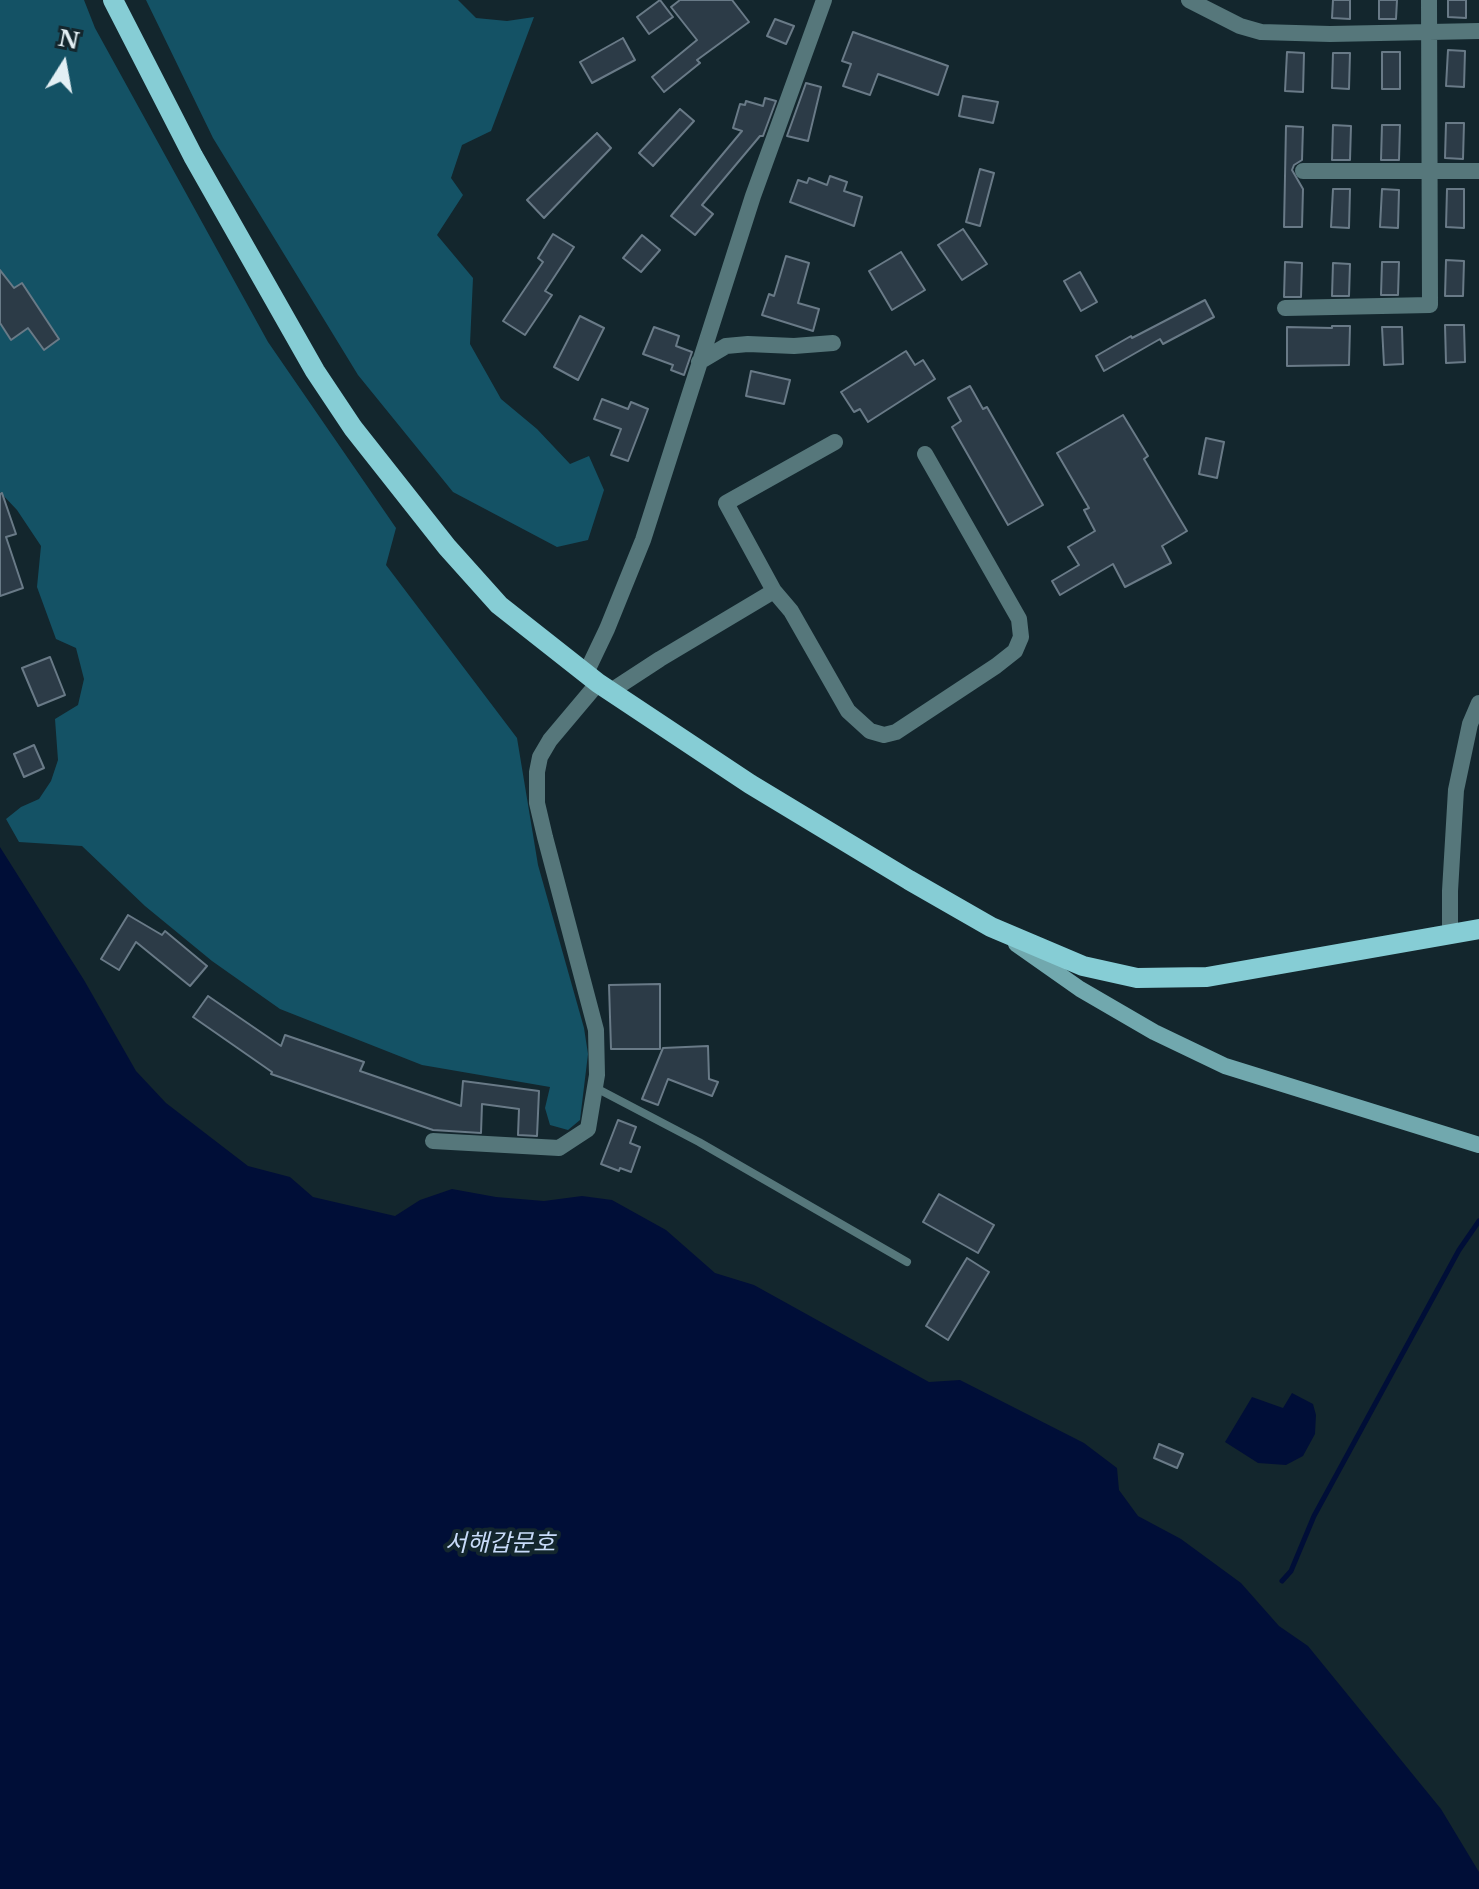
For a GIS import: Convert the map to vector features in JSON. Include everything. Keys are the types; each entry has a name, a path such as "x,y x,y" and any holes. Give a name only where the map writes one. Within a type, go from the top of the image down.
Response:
{"main road":[{"path":"113,0 193,156 315,371 353,428 447,547 499,605 598,682 764,792 991,927 1080,989 1154,1032 1225,1066 1479,1145"},
{"path":"991,927 1083,966 1137,978 1207,977 1479,929"}],"street":[{"path":"433,1141 559,1148 588,1129 596,1088 596,1030 537,803 540,757 550,740 598,682 607,629 643,540 762,168 824,0"},
{"path":"1189,0 1240,26 1261,32 1479,31"},
{"path":"1285,308 1430,305 1429,0"},
{"path":"1303,171 1479,171"},
{"path":"699,362 726,346 833,343"},
{"path":"835,442 726,503 774,591 791,611 848,711 870,731 884,735 896,732 996,666 1015,651 1021,637 1019,619 925,454"},
{"path":"598,682 660,659 774,591"},
{"path":"1450,934 1456,790 1470,724 1479,703"}],"lane":[{"path":"596,1088 699,1142 907,1262"}],"shaded area":[{"path":"0,0 84,0 95,28 268,342 396,528 386,565 517,738 538,865 584,1028 588,1054 580,1120 568,1130 550,1125 545,1108 550,1087 422,1065 280,1009 212,961 145,906 82,846 19,842 6,819 21,807 39,799 51,781 58,760 55,719 78,705 84,679 76,648 56,639 37,587 41,546 17,510 0,492"},
{"path":"146,0 458,0 476,18 507,21 534,17 491,131 462,145 451,178 463,195 437,235 473,278 470,344 501,399 537,429 570,464 589,456 604,490 588,540 557,547 453,492 358,375 213,138"}],"water":[{"name":"서해갑문호","path":"0,847 84,980 136,1071 166,1103 248,1166 290,1177 313,1197 395,1216 420,1200 452,1189 544,1201 582,1196 612,1200 666,1230 715,1273 754,1285 929,1382 960,1380 1084,1443 1117,1468 1119,1490 1138,1516 1181,1539 1241,1583 1279,1626 1308,1646 1441,1809 1479,1872 1479,1889 0,1889"},
{"path":"1292,1393 1313,1404 1316,1415 1315,1434 1303,1456 1286,1465 1258,1463 1225,1442 1252,1397 1283,1408"}],"building":[{"path":"660,0 673,17 649,34 637,17"},
{"path":"680,0 732,0 749,22 697,60 700,63 664,92 652,77 697,40 671,7"},
{"path":"1333,0 1350,0 1350,19 1332,18"},
{"path":"1379,0 1397,0 1396,19 1379,19"},
{"path":"1448,0 1466,0 1466,18 1448,17"},
{"path":"775,19 794,26 786,44 767,36"},
{"path":"853,32 948,66 938,95 878,74 870,95 843,86 851,64 842,61"},
{"path":"623,38 635,60 592,83 580,62"},
{"path":"1448,50 1465,51 1464,87 1446,86"},
{"path":"1287,52 1304,53 1303,92 1285,91"},
{"path":"1382,52 1400,52 1400,89 1382,89"},
{"path":"1333,53 1350,53 1349,89 1332,88"},
{"path":"806,83 821,87 808,141 787,136"},
{"path":"963,96 998,102 993,123 959,116"},
{"path":"765,98 776,101 763,136 702,205 713,214 695,235 671,216 742,131 733,128 740,104 745,105 746,101 763,106"},
{"path":"680,109 694,121 653,166 639,153"},
{"path":"1446,123 1464,123 1463,159 1445,158"},
{"path":"1333,125 1351,126 1350,160 1332,160"},
{"path":"1382,125 1400,125 1399,160 1381,160"},
{"path":"1286,126 1303,127 1302,160 1292,170 1303,189 1302,227 1284,227"},
{"path":"597,133 611,148 544,218 527,200"},
{"path":"980,169 994,173 980,226 966,222"},
{"path":"830,176 847,182 844,191 862,197 854,226 790,202 798,180 807,183 809,178 827,185"},
{"path":"1333,189 1350,189 1349,228 1331,227"},
{"path":"1382,189 1399,190 1398,228 1380,227"},
{"path":"1447,189 1464,189 1464,228 1446,227"},
{"path":"963,229 987,264 962,280 938,245"},
{"path":"553,234 574,247 545,291 552,295 525,335 503,321 543,262 538,258"},
{"path":"642,235 660,250 641,272 623,258"},
{"path":"901,252 925,290 892,310 869,271"},
{"path":"786,256 809,263 798,303 819,309 813,331 762,315 769,294 774,296"},
{"path":"1446,260 1464,261 1463,296 1445,296"},
{"path":"1285,262 1302,263 1301,297 1284,297"},
{"path":"1382,262 1399,262 1398,295 1381,295"},
{"path":"1333,263 1350,264 1349,296 1332,296"},
{"path":"0,270 14,288 22,283 59,339 44,350 28,328 11,340 0,323"},
{"path":"1080,272 1097,302 1081,311 1064,281"},
{"path":"1205,300 1214,317 1163,344 1160,339 1104,371 1096,356"},
{"path":"580,316 604,328 578,380 554,367"},
{"path":"1445,325 1464,325 1465,362 1446,363"},
{"path":"1350,326 1349,365 1287,366 1287,327"},
{"path":"654,327 679,336 676,346 692,352 684,375 671,370 673,365 643,354"},
{"path":"1382,327 1402,327 1403,364 1384,365"},
{"path":"906,351 915,365 923,360 935,379 868,422 860,409 854,412 841,392"},
{"path":"751,371 790,380 784,404 746,396"},
{"path":"970,386 983,409 987,407 1043,505 1008,525 952,427 961,421 948,398"},
{"path":"602,399 628,409 631,402 648,409 628,461 611,455 621,429 594,419"},
{"path":"1123,415 1148,456 1144,459 1187,531 1162,546 1171,563 1125,587 1113,564 1060,595 1052,581 1079,565 1068,547 1095,531 1084,510 1089,508 1057,453"},
{"path":"1206,438 1224,442 1217,478 1199,474"},
{"path":"0,494 16,534 6,537 23,588 0,596"},
{"path":"50,657 65,695 38,706 22,668"},
{"path":"34,745 44,768 24,777 14,754"},
{"path":"128,915 162,935 165,931 207,966 190,986 136,942 119,970 101,959"},
{"path":"660,984 660,1049 611,1049 609,985"},
{"path":"208,996 281,1046 285,1035 364,1062 360,1071 461,1106 463,1081 539,1091 537,1136 518,1135 519,1109 482,1104 481,1133 433,1130 271,1074 193,1017"},
{"path":"708,1046 709,1079 718,1082 712,1096 668,1079 658,1105 642,1099 663,1048"},
{"path":"618,1120 636,1127 630,1143 640,1147 631,1172 601,1164"},
{"path":"939,1194 994,1225 978,1253 923,1222"},
{"path":"967,1258 989,1272 948,1340 926,1326"},
{"path":"1159,1444 1183,1454 1177,1468 1154,1458"}],"waterway":[{"path":"1282,1581 1291,1571 1314,1516 1459,1250 1479,1221"}]}
